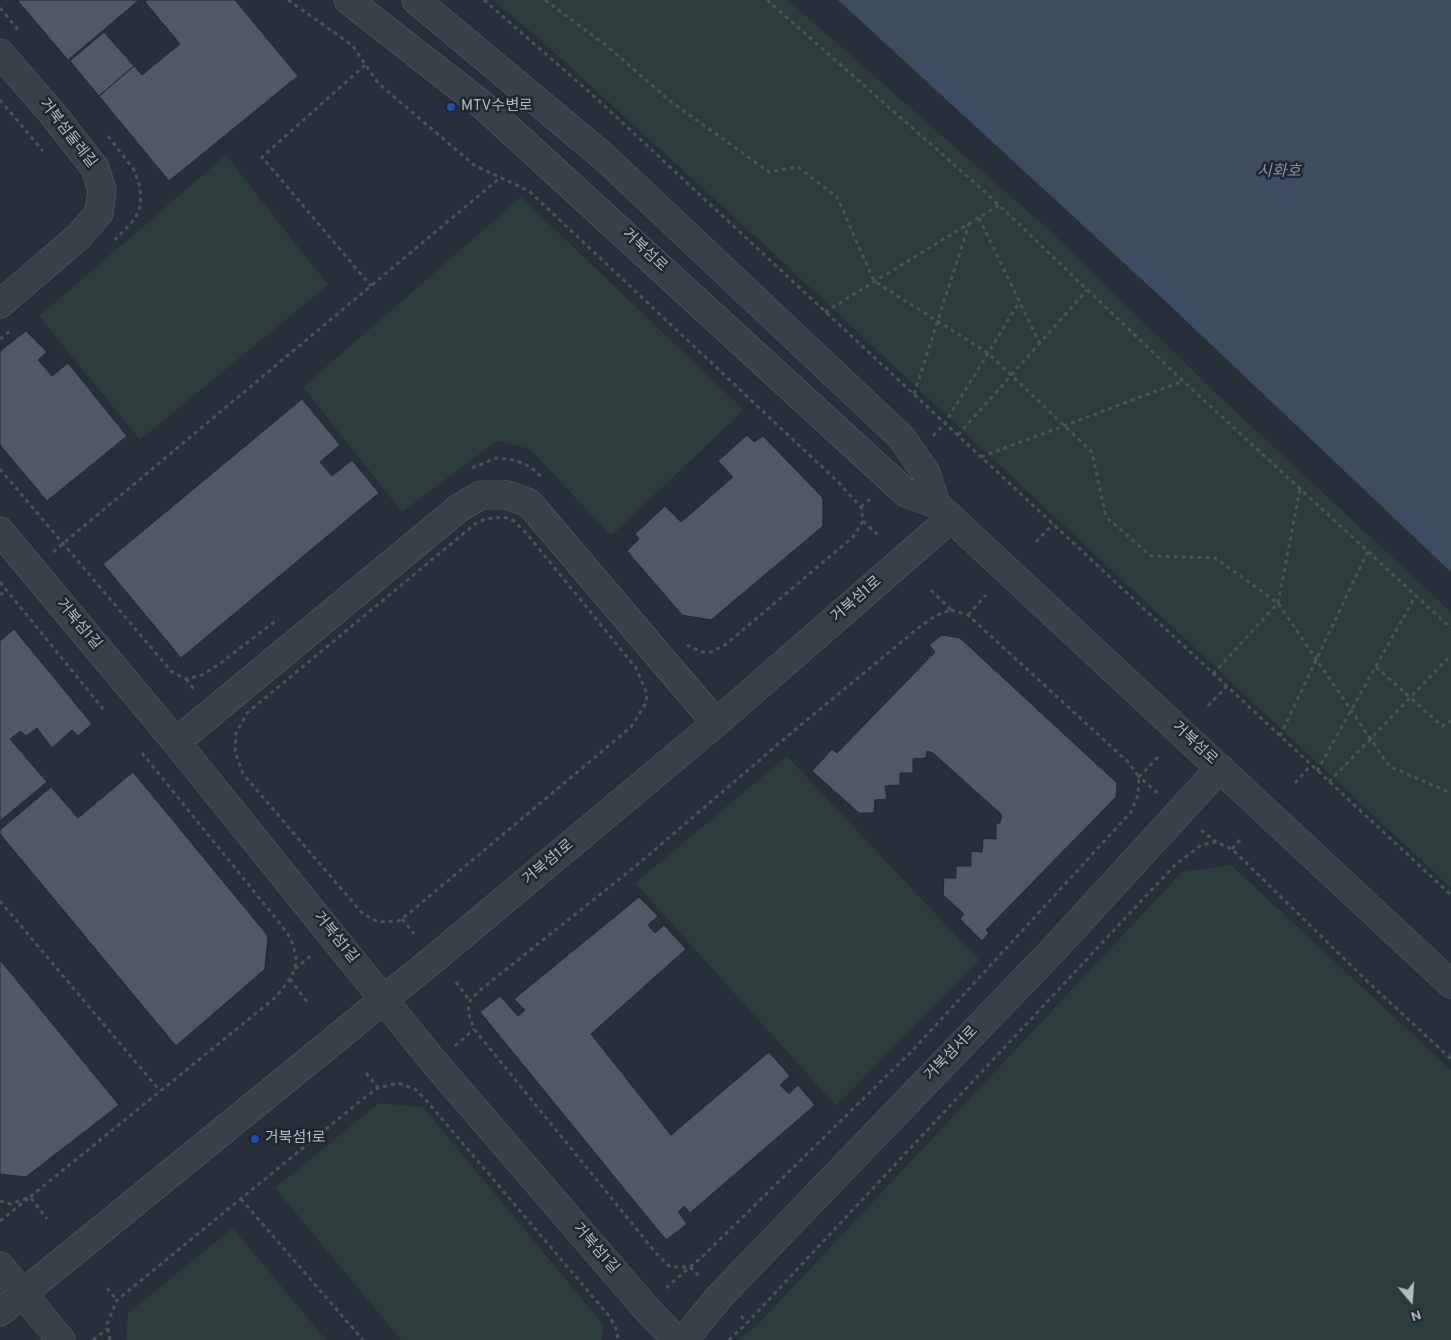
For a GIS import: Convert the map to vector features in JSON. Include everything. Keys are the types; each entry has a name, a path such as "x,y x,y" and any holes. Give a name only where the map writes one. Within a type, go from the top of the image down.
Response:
{"street":[{"name":"거북섬로","path":"348,0 485,106 900,488 906,493 943,511 1451,984"},
{"name":"거북섬로","path":"416,0 604,157 902,438 926,473 943,511"},
{"name":"거북섬둘레길","path":"0,53 52,113 95,168 102,190 99,213 78,237 0,304"},
{"path":"176,742 459,508 481,495 508,495 529,503 716,724"},
{"name":"거북섬1로","path":"0,1312 24,1295 385,1000 716,724 943,511"},
{"name":"거북섬1길","path":"0,531 176,742 434,1062 645,1307 676,1340"},
{"name":"거북섬서로","path":"684,1340 720,1296 1055,948 1220,768"},
{"path":"0,1266 61,1340"}],"path":[{"path":"288,0 352,45 378,83 474,165 528,191 838,482 861,507 863,521 853,537 725,645 711,652 701,652 686,644"},
{"path":"484,0 596,98 1451,896"},
{"path":"545,0 607,46 670,101 769,172 798,167 837,196 874,281 988,353 1092,452 1106,517 1151,556 1216,558 1278,603 1389,766 1451,793"},
{"path":"767,0 999,206 1183,381 1451,628"},
{"path":"365,65 262,157 372,286"},
{"path":"0,100 49,157"},
{"path":"49,556 500,177"},
{"path":"825,312 999,206"},
{"path":"979,218 1040,344"},
{"path":"914,394 969,224"},
{"path":"958,435 1088,290"},
{"path":"929,440 945,423 1020,301"},
{"path":"981,457 1183,381"},
{"path":"470,470 496,458 514,460 531,467 546,482"},
{"path":"0,469 161,661 171,671 186,679 195,691"},
{"path":"1213,674 1278,603 1300,489"},
{"path":"504,517 514,521 527,534 636,668 642,679 646,694 646,704 631,727 402,919 389,923 378,922 362,913 243,774 235,752 236,733 247,713 475,524 485,519 504,517"},
{"path":"863,521 880,536"},
{"path":"1036,542 1053,524"},
{"path":"1280,736 1368,551"},
{"path":"0,582 104,710"},
{"path":"0,595 11,586"},
{"path":"931,590 951,610 968,615 1128,762 1139,777 1160,794"},
{"path":"968,615 986,595"},
{"path":"1317,771 1416,595"},
{"path":"702,1279 690,1267 670,1267 656,1253 474,1029 468,1012 470,1001 478,991 637,865 790,734 922,625 937,614 951,610"},
{"path":"186,679 202,675 218,665 286,613"},
{"path":"1329,782 1451,656"},
{"path":"1376,667 1442,726 1451,721"},
{"path":"1208,706 1227,686"},
{"path":"0,1222 276,997 295,969 296,956 291,939 282,926 142,754"},
{"path":"663,1290 690,1267 912,1051 1131,812 1138,795 1139,777 1158,757"},
{"path":"1295,783 1311,765"},
{"path":"1200,830 1216,842 1232,848 1367,982 1451,1059"},
{"path":"1232,848 1241,839"},
{"path":"729,1340 748,1323 1174,866 1201,845 1216,842"},
{"path":"0,901 160,1091"},
{"path":"357,917 362,913"},
{"path":"402,919 414,934"},
{"path":"295,969 317,950"},
{"path":"290,979 308,1004"},
{"path":"456,982 470,1001"},
{"path":"455,1046 474,1029"},
{"path":"366,1073 378,1088"},
{"path":"93,1340 107,1329 117,1300 378,1088 398,1083 415,1089 426,1100 603,1310 617,1331 618,1340"},
{"path":"0,1201 10,1204 30,1197"},
{"path":"30,1197 47,1219"},
{"path":"241,1199 362,1340"},
{"path":"107,1288 117,1300"},
{"path":"740,1316 748,1323"},
{"path":"617,1331 621,1328"},
{"path":"107,1329 110,1340"}],"shaded area":[{"path":"493,0 788,0 1049,230 1217,394 1451,612 1451,888 770,250 544,43"},
{"path":"226,155 328,285 140,440 39,316"},
{"path":"521,197 744,410 611,536 530,449 497,441 402,512 303,387"},
{"path":"787,756 979,960 836,1106 635,883"},
{"path":"1231,865 1451,1070 1451,1340 739,1340 761,1321 1182,872"},
{"path":"379,1103 423,1107 603,1324 602,1340 401,1340 275,1188"},
{"path":"233,1228 326,1340 126,1340 128,1313"}],"water":[{"name":"시화호","path":"838,0 1451,0 1451,572 1162,298"}],"building":[{"path":"17,0 139,0 68,60"},
{"path":"147,0 235,0 298,76 169,181 99,96 134,66 142,75 180,44 145,2"},
{"path":"104,32 134,66 99,96 70,61"},
{"path":"26,331 47,352 38,360 52,376 68,363 127,436 47,501 0,445 0,351"},
{"path":"302,399 340,445 320,462 332,476 352,460 379,493 181,658 103,564"},
{"path":"747,435 754,442 763,436 823,498 823,526 711,620 682,615 627,551 639,539 635,534 665,506 681,522 733,477 718,461"},
{"path":"14,629 92,724 78,736 72,730 52,748 37,728 26,736 21,731 10,739 47,782 0,821 0,641"},
{"path":"942,635 960,638 1117,783 1116,797 986,930 989,933 982,941 960,919 964,914 943,895 944,878 956,878 956,866 971,866 971,851 982,852 983,838 996,839 996,823 1000,823 1002,815 933,753 927,751 926,758 913,759 913,773 900,773 900,785 885,786 887,799 875,800 874,813 859,813 812,771 832,749 837,753 935,652 929,645"},
{"path":"133,772 268,936 265,969 176,1046 0,834 0,830 51,787 78,818"},
{"path":"639,897 658,916 648,925 655,933 664,925 686,949 591,1034 671,1135 769,1052 790,1076 780,1085 789,1094 798,1085 815,1105 690,1213 684,1206 678,1212 687,1224 666,1240 480,1012 500,996 518,1016 525,1010 514,999"},
{"path":"0,960 119,1105 26,1177 0,1174"}],"place":[{"name":"MTV수변로","path":"451,107"},
{"name":"거북섬1로","path":"255,1139"}]}
